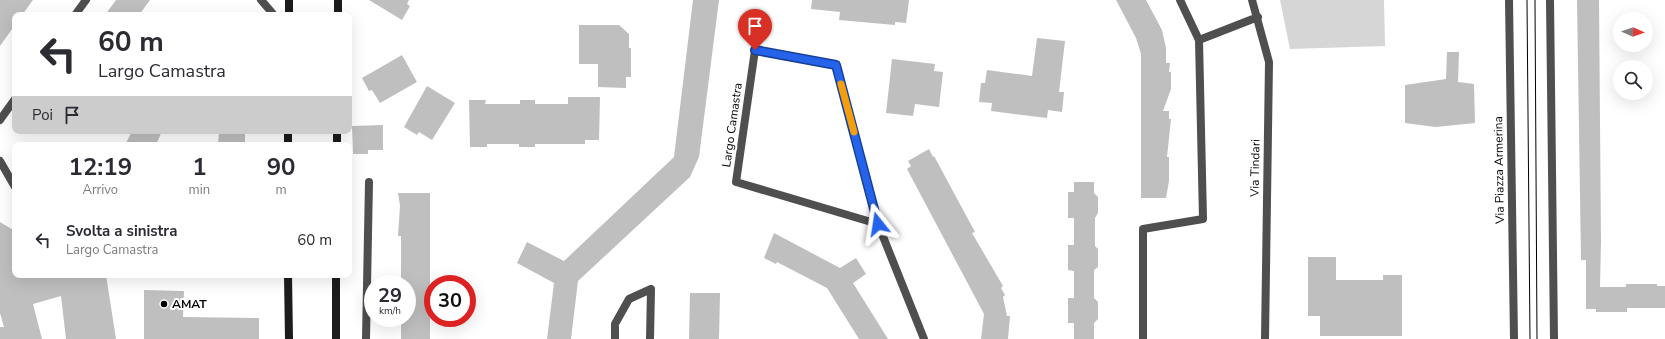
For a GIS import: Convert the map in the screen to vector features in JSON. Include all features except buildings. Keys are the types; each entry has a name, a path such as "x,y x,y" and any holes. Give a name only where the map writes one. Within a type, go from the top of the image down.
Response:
{"main road":[{"path":"289,0 289,12"},
{"path":"338,0 338,12"},
{"path":"288,278 288,339"},
{"path":"336,278 336,339"}],"street":[{"path":"77,12 86,0"},
{"path":"262,0 272,12"},
{"path":"1143,339 1143,229 1203,219 1199,40 1180,0"},
{"name":"Via Tindari","path":"1252,0 1258,17 1269,62 1265,339"},
{"name":"Via Piazza Armerina","path":"1509,0 1514,339"},
{"path":"1550,0 1554,339"},
{"path":"1199,40 1258,17"},
{"name":"Largo Camastra","path":"878,224 736,182 755,50 836,65 878,224 924,339"},
{"path":"0,120 12,103"},
{"path":"0,161 12,182"},
{"path":"366,339 369,182"},
{"path":"615,339 615,324 629,299 651,290 650,339"}],"shaded area":[{"path":"1280,0 1384,0 1385,46 1290,49"}],"tram line":[{"path":"1527,0 1530,339"},
{"path":"1535,0 1537,339"}],"slow traffic":[{"path":"841,84 854,132"}],"place":[{"name":"AMAT","path":"164,304"}],"route":[{"path":"755,50 836,65 878,224"}]}
